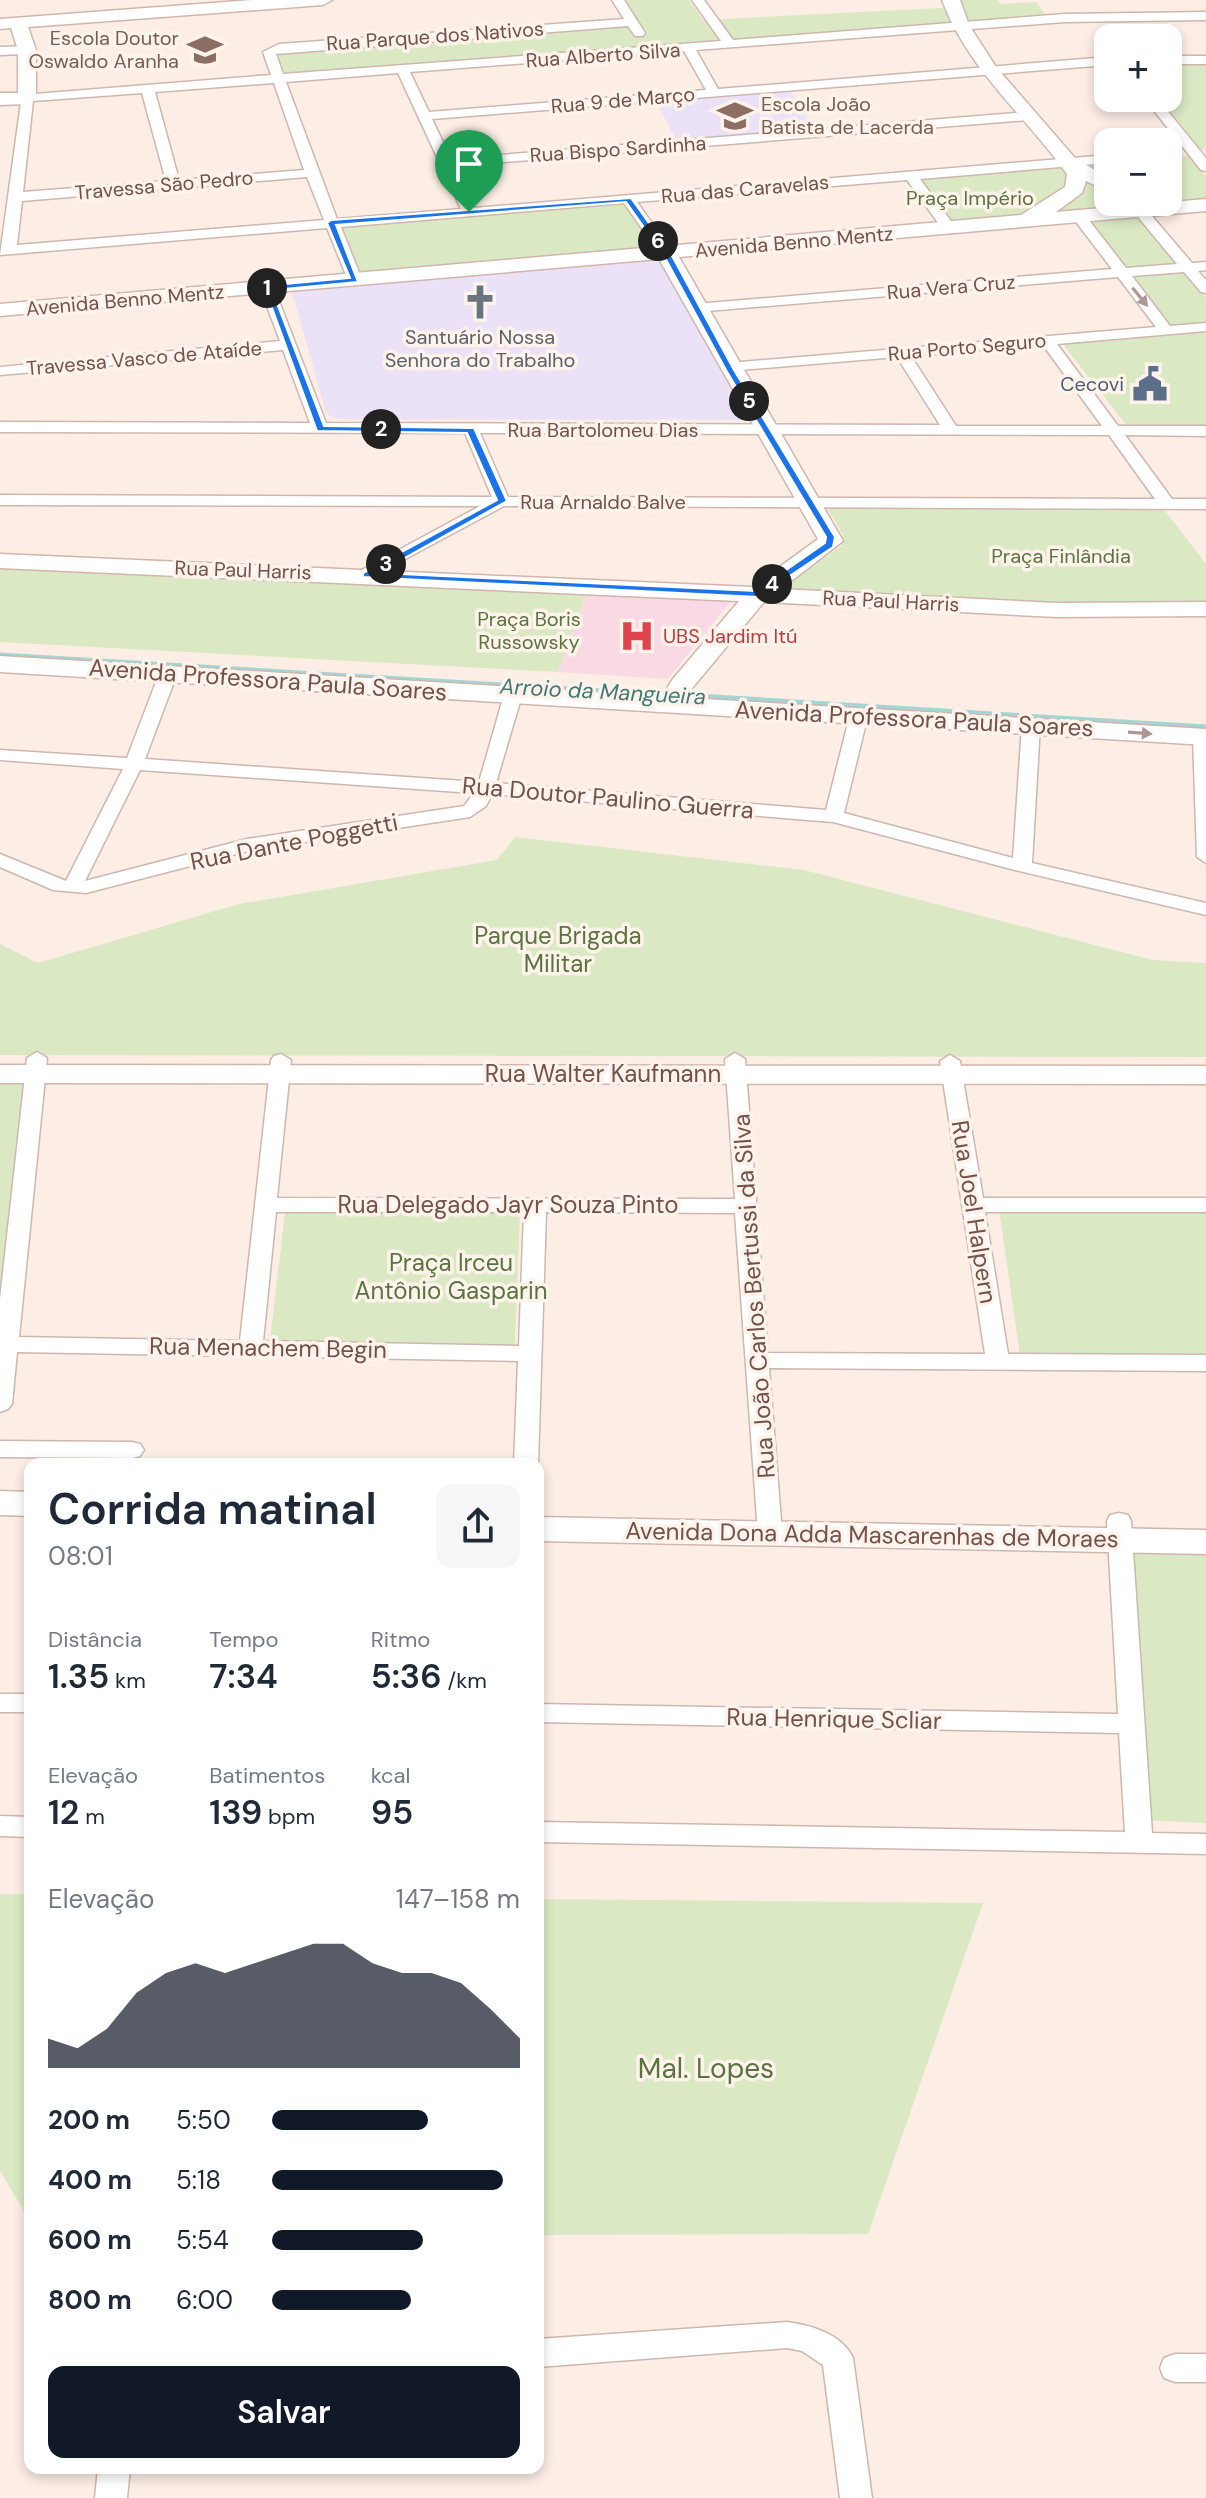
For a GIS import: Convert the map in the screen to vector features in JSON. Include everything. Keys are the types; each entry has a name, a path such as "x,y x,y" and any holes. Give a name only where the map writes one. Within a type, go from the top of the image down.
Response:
{"street":[{"path":"5,251 27,98 27,50 9,23 184,5 323,0"},
{"path":"618,0 650,51"},
{"path":"698,0 730,45"},
{"path":"951,0 962,26 990,69 1077,174 1065,211 1080,218 1167,331"},
{"name":"Rua Alberto Silva","path":"0,99 1065,18 1206,16"},
{"name":"Rua Parque dos Nativos","path":"278,80 269,52 279,48 632,22"},
{"path":"689,48 714,93"},
{"path":"0,51 27,50"},
{"path":"1182,60 1206,60"},
{"name":"Rua 9 de Março","path":"424,116 1094,62"},
{"path":"403,70 469,212"},
{"path":"278,80 355,280"},
{"path":"148,90 174,185"},
{"path":"1161,112 1206,167"},
{"name":"Rua Bispo Sardinha","path":"447,163 1028,116"},
{"name":"Rua das Caravelas","path":"5,251 1094,160"},
{"path":"1069,162 1094,177"},
{"name":"Travessa São Pedro","path":"15,197 312,173"},
{"path":"910,174 949,228"},
{"path":"991,224 1034,215 1069,194 1094,189"},
{"path":"629,200 667,254 729,367 830,537 830,545 758,594 676,695"},
{"path":"1182,201 1206,204"},
{"name":"Avenida Benno Mentz","path":"1182,205 1206,204"},
{"name":"Avenida Benno Mentz","path":"0,310 1094,216"},
{"path":"1151,216 1206,289"},
{"name":"Rua Vera Cruz","path":"696,308 1206,266"},
{"path":"267,288 320,429"},
{"name":"Rua Porto Seguro","path":"729,367 1206,327"},
{"path":"1047,340 1167,504"},
{"name":"Travessa Vasco de Ataíde","path":"0,371 288,345"},
{"path":"902,353 952,432"},
{"name":"Rua Bartolomeu Dias","path":"0,427 1206,431"},
{"path":"366,575 502,501 471,430"},
{"name":"Rua Arnaldo Balve","path":"0,500 1206,504"},
{"name":"Rua Paul Harris","path":"0,561 366,575 1057,610 1206,609"},
{"name":"Avenida Professora Paula Soares","path":"0,645 1205,730"},
{"name":"Avenida Professora Paula Soares","path":"0,664 513,695 676,695 859,715 1031,726 1205,730"},
{"path":"0,860 72,888 134,764 168,674"},
{"path":"486,788 513,695"},
{"path":"834,816 859,715"},
{"path":"1022,866 1031,726"},
{"path":"1205,730 1206,857"},
{"name":"Rua Doutor Paulino Guerra","path":"0,755 486,788 834,816 1022,866 1206,909"},
{"name":"Rua Dante Poggetti","path":"72,888 247,845 470,811 486,788"},
{"name":"Rua Walter Kaufmann","path":"0,1058 36,1066 736,1066 1206,1075"},
{"name":"Rua Walter Kaufmann","path":"951,1068 1206,1061"},
{"path":"0,1404 36,1066"},
{"name":"Rua Walter Kaufmann","path":"0,1074 36,1066"},
{"name":"Rua João Carlos Bertussi da Silva","path":"736,1066 770,1525"},
{"path":"251,1348 280,1067"},
{"name":"Rua Joel Halpern","path":"951,1068 998,1363"},
{"path":"526,1458 535,1204"},
{"name":"Rua Delegado Jayr Souza Pinto","path":"268,1205 748,1206"},
{"path":"973,1205 1206,1205"},
{"name":"Rua Menachem Begin","path":"7,1344 530,1354"},
{"path":"759,1360 1206,1363"},
{"path":"0,1449 132,1450"},
{"path":"0,1503 24,1504"},
{"name":"Avenida Dona Adda Mascarenhas de Moraes","path":"544,1511 770,1525"},
{"path":"0,1520 24,1521"},
{"name":"Avenida Dona Adda Mascarenhas de Moraes","path":"544,1529 770,1525 1120,1530 1206,1522"},
{"path":"1120,1530 1139,1844"},
{"name":"Avenida Dona Adda Mascarenhas de Moraes","path":"1120,1530 1206,1542"},
{"path":"0,1703 24,1703"},
{"name":"Rua Henrique Scliar","path":"544,1713 1130,1724"},
{"path":"0,1826 24,1827"},
{"path":"544,1832 1206,1844"},
{"path":"544,2353 787,2335 808,2338 838,2358 856,2498"},
{"path":"1175,2368 1206,2368"},
{"path":"111,2498 113,2474"}],"shaded area":[{"name":"Escola João Batista de Lacerda","path":"790,90 815,131 677,142 656,101"},
{"path":"663,258 752,420 338,419 325,409 292,292"},
{"name":"UBS Jardim Itú","path":"587,592 731,601 668,679 558,672"}],"green space":[{"path":"626,0 689,0 703,20 960,7 957,0 998,0 1000,4 1036,2 1047,17 281,75 274,52 640,24"},
{"path":"1182,61 1206,61 1206,149 1194,150 1182,134 1182,128 1177,128 1165,112 1182,112"},
{"name":"Praça Império","path":"1188,156 1206,176 1206,201 1182,203 1182,157"},
{"name":"Praça Império","path":"1094,163 1094,211 951,224 919,177"},
{"path":"628,203 655,250 358,276 339,228"},
{"path":"1141,217 1206,298 1206,325 1172,328 1088,222"},
{"name":"Cecovi","path":"1206,330 1206,427 1128,427 1061,342"},
{"name":"Praça Finlândia","path":"826,506 1163,508 1206,564 1206,604 1060,605 778,589 842,546 843,535"},
{"name":"Praça Boris Russowsky","path":"0,565 587,592 558,672 0,642"},
{"name":"Parque Brigada Militar","path":"515,837 804,870 1153,960 1206,963 1206,1057 0,1055 0,944 38,963 239,904 497,860"},
{"path":"0,1082 33,1082 0,1353"},
{"path":"999,1209 1206,1209 1206,1355 1020,1355"},
{"name":"Praça Irceu Antônio Gasparin","path":"520,1212 515,1345 270,1340 285,1213"},
{"path":"1129,1549 1206,1550 1206,1823 1141,1820"},
{"path":"0,1894 24,1894 24,2211 0,2171"},
{"name":"Mal. Lopes","path":"544,1899 983,1903 868,2234 544,2235"}],"waterway":[{"name":"Arroio da Mangueira","path":"0,655 671,695"},
{"name":"Arroio da Mangueira","path":"682,695 1206,727"}],"place":[{"name":"Escola Doutor Oswaldo Aranha","path":"205,50"},
{"name":"Escola João Batista de Lacerda","path":"735,116"},
{"name":"Santuário Nossa Senhora do Trabalho","path":"480,302"},
{"name":"Cecovi","path":"1150,384"},
{"name":"UBS Jardim Itú","path":"637,636"}],"route":[{"path":"629,200 667,254 730,370 830,537 830,545 758,594 366,575 502,501 471,430 320,429 267,288 355,280 331,223 469,212 629,200"}]}
